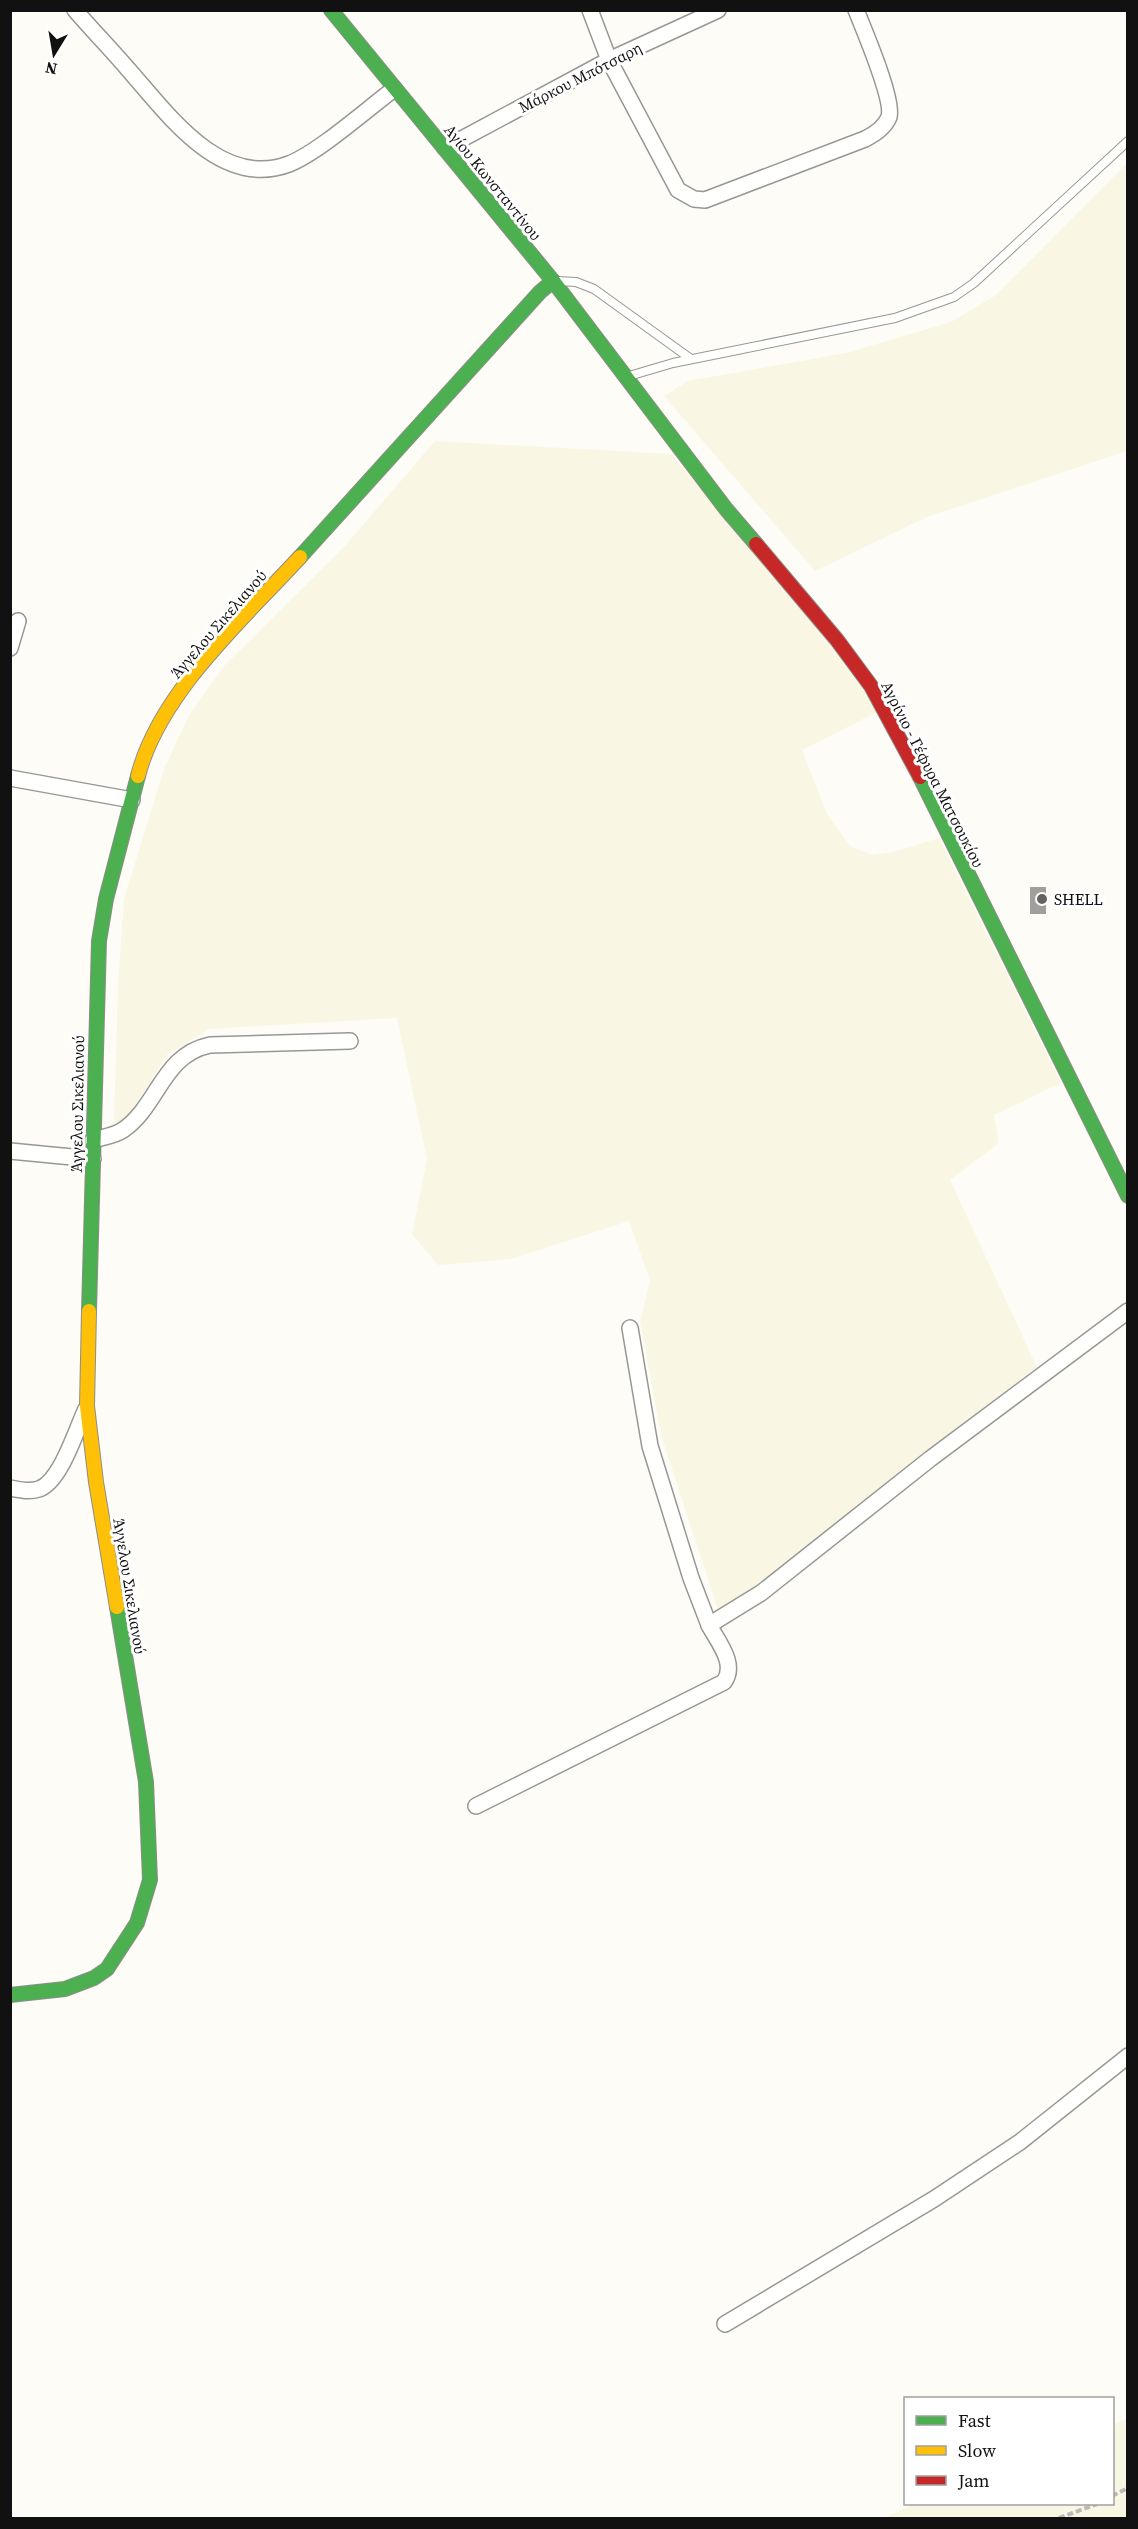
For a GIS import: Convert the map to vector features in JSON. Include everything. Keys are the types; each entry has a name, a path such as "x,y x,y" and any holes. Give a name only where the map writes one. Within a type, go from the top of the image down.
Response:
{"street":[{"path":"75,10 182,129 217,156 245,168 272,168 303,157 394,89"},
{"name":"Αγίου Κωνσταντίνου","path":"331,10 553,282 625,378"},
{"path":"590,10 609,60 678,190 694,199 705,200 865,139 874,135 884,124 888,118 889,102 856,10"},
{"name":"Μάρκου Μπότσαρη","path":"445,148 609,60 718,10"},
{"name":"Άγγελου Σικελιανού","path":"10,1995 65,1989 94,1978 107,1969 137,1923 150,1880 146,1782 99,1502 87,1406 99,941 106,899 141,764 153,737 172,705 198,669 540,292 553,282"},
{"name":"Αγρίνιο - Γέφυρα Ματσουκίου","path":"625,378 726,509 837,640 871,686 900,737 1128,1196"},
{"path":"10,648 18,621"},
{"path":"10,778 132,800"},
{"path":"93,1140 116,1134 132,1123 176,1063 196,1048 210,1045 350,1041"},
{"path":"10,1151 93,1159"},
{"path":"709,1625 761,1593 930,1459 1128,1311"},
{"path":"476,1806 723,1682 728,1676 728,1661 709,1625 691,1578 650,1446 630,1328"},
{"path":"10,1488 29,1491 40,1489 51,1480 59,1470 87,1406"},
{"path":"725,2324 934,2199 1020,2142 1128,2056"}],"lane":[{"path":"625,378 691,359 878,322 954,297 975,283 1128,141"},
{"path":"553,282 576,282 594,289 691,359"}],"path":[{"path":"1114,2495 1128,2488"},
{"path":"1059,2518 1094,2505"}],"shaded area":[{"path":"1127,163 1127,451 927,517 815,571 664,396 688,381 846,353 951,322 996,295"},
{"path":"435,441 671,454 795,599 879,711 802,750 827,814 850,846 872,855 893,852 939,838 1061,1083 994,1115 999,1143 950,1180 1037,1367 751,1590 718,1610 661,1435 640,1322 650,1280 629,1221 511,1259 438,1265 412,1234 427,1159 397,1018 209,1029 167,1055 129,1115 114,1125 118,985 124,899 164,769 189,715 224,666 344,547"},
{"path":"1127,2419 1127,2518 884,2518 912,2505 1114,2505 1114,2424"}],"building":[{"path":"1030,887 1046,887 1046,914 1030,914"}],"traffic: fast":[{"path":"331,10 553,281 726,509 756,544"},
{"path":"300,557 540,292 553,281"},
{"path":"89,1311 99,941 106,899 138,776"},
{"path":"920,777 1128,1196"},
{"path":"10,1995 65,1989 94,1978 107,1969 137,1923 150,1880 146,1782 117,1607"}],"traffic: slow":[{"path":"138,776 149,745 164,715 184,686 230,631 300,557"},
{"path":"89,1311 87,1406 96,1482 117,1607"}],"traffic: jam":[{"path":"756,544 837,640 871,686 920,777"}],"place":[{"name":"SHELL","path":"1042,899"}]}
